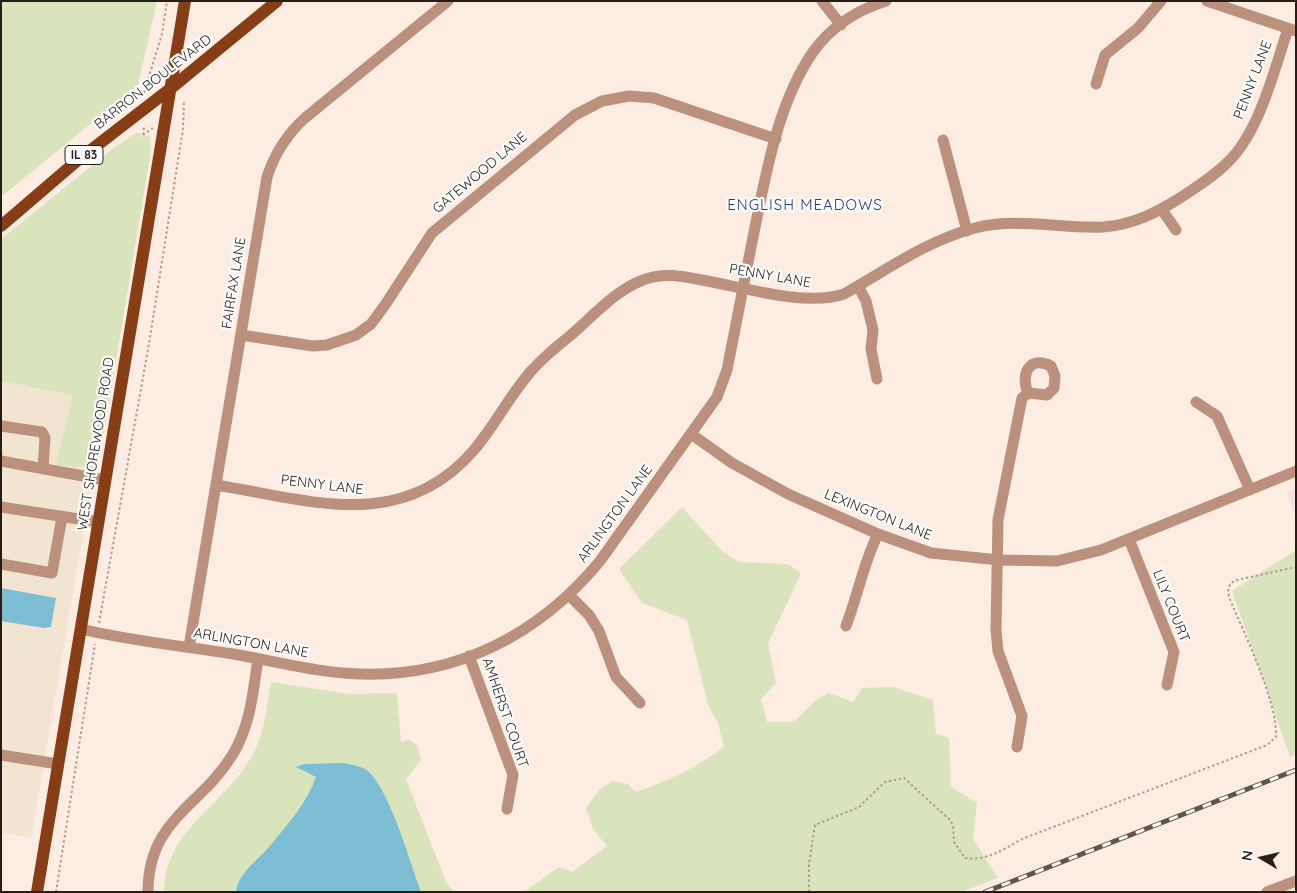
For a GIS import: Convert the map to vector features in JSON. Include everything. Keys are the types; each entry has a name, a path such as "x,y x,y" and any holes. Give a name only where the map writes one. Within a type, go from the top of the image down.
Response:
{"main road":[{"name":"WEST SHOREWOOD ROAD","path":"37,892 185,1"},
{"name":"BARRON BOULEVARD","path":"1,226 78,160 170,89 277,1"}],"street":[{"name":"FAIRFAX LANE","path":"189,647 267,177 280,146 290,132 304,118 448,1"},
{"path":"822,1 841,25"},
{"name":"ARLINGTON LANE","path":"81,629 338,672 386,674 444,665 492,648 543,618 569,595 600,561 717,397 727,370 767,169 800,74 813,52 841,25 857,12 886,1"},
{"path":"1096,84 1105,55 1138,28 1161,1"},
{"path":"1207,1 1292,30"},
{"name":"PENNY LANE","path":"216,485 353,506 391,502 414,494 436,483 454,470 474,450 536,366 626,289 642,280 671,274 815,300 830,299 858,286 921,248 967,231 1002,224 1102,227 1142,219 1162,210 1214,175 1229,161 1244,142 1262,104 1292,30"},
{"name":"GATEWOOD LANE","path":"241,334 313,346 327,345 356,335 371,324 432,233 575,115 602,101 629,96 654,98 776,139"},
{"path":"942,140 967,231"},
{"path":"1162,210 1176,230"},
{"path":"858,286 866,300 873,330 870,349 877,379"},
{"path":"1017,748 1022,716 998,651 996,630 998,520 1022,398 1028,393"},
{"path":"1196,402 1217,416 1250,490"},
{"path":"1,426 42,432 45,438 43,469"},
{"name":"LEXINGTON LANE","path":"691,434 755,476 788,494 878,534 931,553 998,560 1056,561 1101,550 1296,471"},
{"path":"1,461 105,480"},
{"path":"1,507 98,522"},
{"path":"1,564 52,573 62,517"},
{"path":"846,626 858,597 867,556 878,534"},
{"name":"LILY COURT","path":"1128,539 1174,652 1166,685"},
{"path":"569,595 594,623 616,677 640,703"},
{"name":"AMHERST COURT","path":"469,656 512,775 507,809"},
{"path":"148,892 152,860 156,846 165,831 220,772 241,740 247,723 258,659"},
{"path":"1,755 58,764"},
{"path":"1267,892 1296,880"}],"path":[{"path":"144,91 162,34 167,1"},
{"path":"56,892 97,633 148,350 183,129 184,100"},
{"path":"809,892 809,864 816,825 859,807 876,789 894,779 904,778 933,807 950,819 953,825 954,842 958,851 964,858 975,860 996,854 1022,840 1268,745 1276,736 1277,724 1229,597 1228,588 1231,583 1237,580 1296,567"}],"shaded area":[{"path":"140,133 150,142 31,838 1,833 1,246"},
{"path":"1296,488 1296,518 1287,493"}],"green space":[{"path":"1,1 157,1 138,85 1,197"},
{"path":"136,133 140,133 140,137 149,135 150,157 98,468 56,465 73,395 1,381 1,239 115,147"},
{"path":"682,507 722,551 739,562 788,564 801,573 768,644 776,683 761,699 767,722 794,722 816,700 829,693 853,702 862,688 894,687 933,700 936,734 949,738 951,787 977,803 973,839 998,878 961,892 524,892 559,867 572,872 607,846 593,829 586,808 600,789 613,781 628,784 635,792 647,788 670,779 724,747 718,723 708,705 687,620 642,603 619,569"},
{"path":"1296,550 1296,754 1290,757 1232,591"},
{"path":"271,682 350,694 397,693 401,742 409,739 418,746 421,760 406,779 446,882 454,892 164,892 167,870 174,851 185,834 240,774 252,756 260,739"}],"water":[{"path":"1,588 56,598 51,627 44,628 1,621"},
{"path":"342,763 368,771 384,794 392,810 421,892 236,892 245,872 290,822 312,787 316,777 296,767 304,764"}],"railway":[{"path":"985,892 1296,770"}],"district":[{"name":"ENGLISH MEADOWS","path":"805,205"}]}
